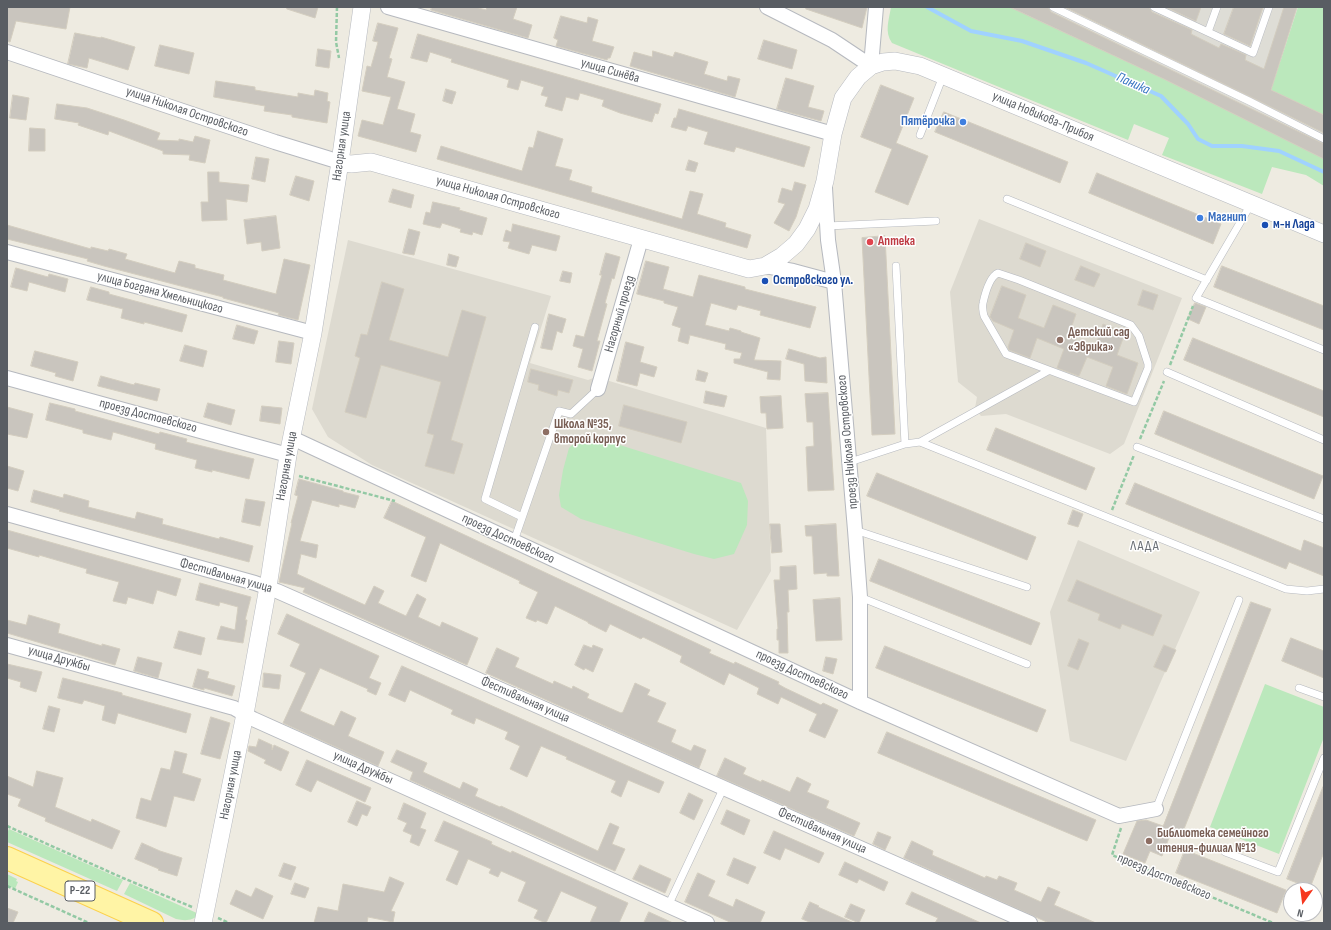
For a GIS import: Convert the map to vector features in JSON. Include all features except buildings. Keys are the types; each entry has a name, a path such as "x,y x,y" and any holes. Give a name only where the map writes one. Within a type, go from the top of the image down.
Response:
{"main road":[{"name":"Р-22","path":"7,858 152,923"}],"street":[{"name":"Нагорная улица","path":"204,918 245,714 268,587 288,455 312,333 340,162 362,7"},
{"name":"улица Синёва","path":"388,7 833,134"},
{"path":"767,7 832,40 871,66 876,7"},
{"name":"улица Николая Островского","path":"7,52 275,142 340,162 352,164 371,162 749,269 765,266 782,256 796,244 807,229 817,209 825,181 833,134 843,98 858,77 871,66"},
{"name":"улица Новикова-Прибоя","path":"871,66 883,62 895,61 920,66 1324,234"},
{"name":"проезд Николая Островского","path":"825,181 827,226 834,282 860,597 860,702"},
{"name":"Нагорный проезд","path":"598,390 641,239"},
{"name":"улица Богдана Хмельницкого","path":"7,252 312,333"},
{"path":"765,266 793,271 834,282"},
{"name":"проезд Достоевского","path":"7,378 288,455"},
{"name":"проезд Достоевского","path":"292,438 860,702 1119,816"},
{"name":"Фестивальная улица","path":"7,514 268,587 1030,923"},
{"name":"улица Дружбы","path":"7,645 234,708 253,719 707,923"},
{"path":"1119,816 1156,809"}],"lane":[{"path":"1053,7 1249,100 1324,139"},
{"path":"1154,7 1253,53 1270,7"},
{"path":"1208,32 1217,7"},
{"path":"920,135 943,75"},
{"path":"1007,200 1207,280"},
{"path":"1251,204 1196,298 1324,350"},
{"path":"827,226 936,221"},
{"path":"896,266 905,444"},
{"path":"850,462 905,444 920,442 1048,371 1134,402 1148,364 1139,336 1131,325 1001,273 995,274 992,278 983,303 984,316 1006,354 1048,371"},
{"path":"522,518 485,499 535,327"},
{"path":"1167,372 1324,440"},
{"path":"514,541 559,411 571,414 598,390"},
{"path":"920,442 1286,589 1307,591 1324,589"},
{"path":"1137,447 1324,520"},
{"path":"855,530 1028,587"},
{"path":"860,597 1027,664"},
{"path":"1156,809 1239,600"},
{"path":"1299,688 1324,697"},
{"path":"1226,852 1278,872 1324,758"},
{"path":"668,906 724,788"}],"path":[{"path":"1109,518 1196,298"},
{"path":"296,475 396,502"},
{"name":"проезд Достоевского","path":"1119,816 1121,829 1112,855 1273,923"},
{"path":"7,826 123,878 204,918 228,923"},
{"path":"7,886 89,923"}],"shaded area":[{"path":"1010,7 1298,7 1271,90 1324,115 1324,159 1164,79"},
{"name":"Детский сад «Эврика»","path":"979,219 1182,298 1124,444 1110,454 1006,414 981,416 975,408 977,397 958,382 950,292"},
{"name":"Школа №35, второй корпус","path":"348,240 551,296 530,363 588,380 596,377 766,428 771,571 737,630 372,465 328,437 312,409"},
{"path":"1078,540 1200,592 1126,761 1070,741 1050,612"}],"green space":[{"path":"891,7 1010,7 1164,79 1324,159 1324,186 1306,175 1272,167 1262,194 1162,155 1169,138 1134,124 1128,140 892,43 888,35 888,21"},
{"path":"1298,7 1324,7 1324,115 1271,90"},
{"path":"581,437 607,441 741,483 748,501 747,525 734,554 714,559 694,554 581,519 561,507 559,495 563,470 569,448"},
{"path":"1265,684 1324,707 1324,737 1279,854 1210,827"},
{"path":"9,829 123,880 117,891 7,842 7,833"},
{"path":"7,874 17,879 16,881 18,882 15,889 7,885"},
{"path":"130,883 199,914 189,920 176,919 124,894"}],"waterway":[{"name":"Паника","path":"927,7 971,31 1022,41 1086,63 1161,96 1188,124 1198,139 1212,146 1242,146 1279,151 1324,172"}],"place":[{"name":"Пятёрочка","path":"963,122"},
{"name":"Магнит","path":"1200,218"},
{"name":"м-н Лада","path":"1265,225"},
{"name":"Аптека","path":"870,242"},
{"name":"Островского ул.","path":"765,281"},
{"name":"Детский сад «Эврика»","path":"1060,340"},
{"name":"Школа №35, второй корпус","path":"546,432"},
{"name":"Библиотека семейного чтения-филиал №13","path":"1149,841"}],"district":[{"name":"ЛАДА","path":"1145,546"}]}
